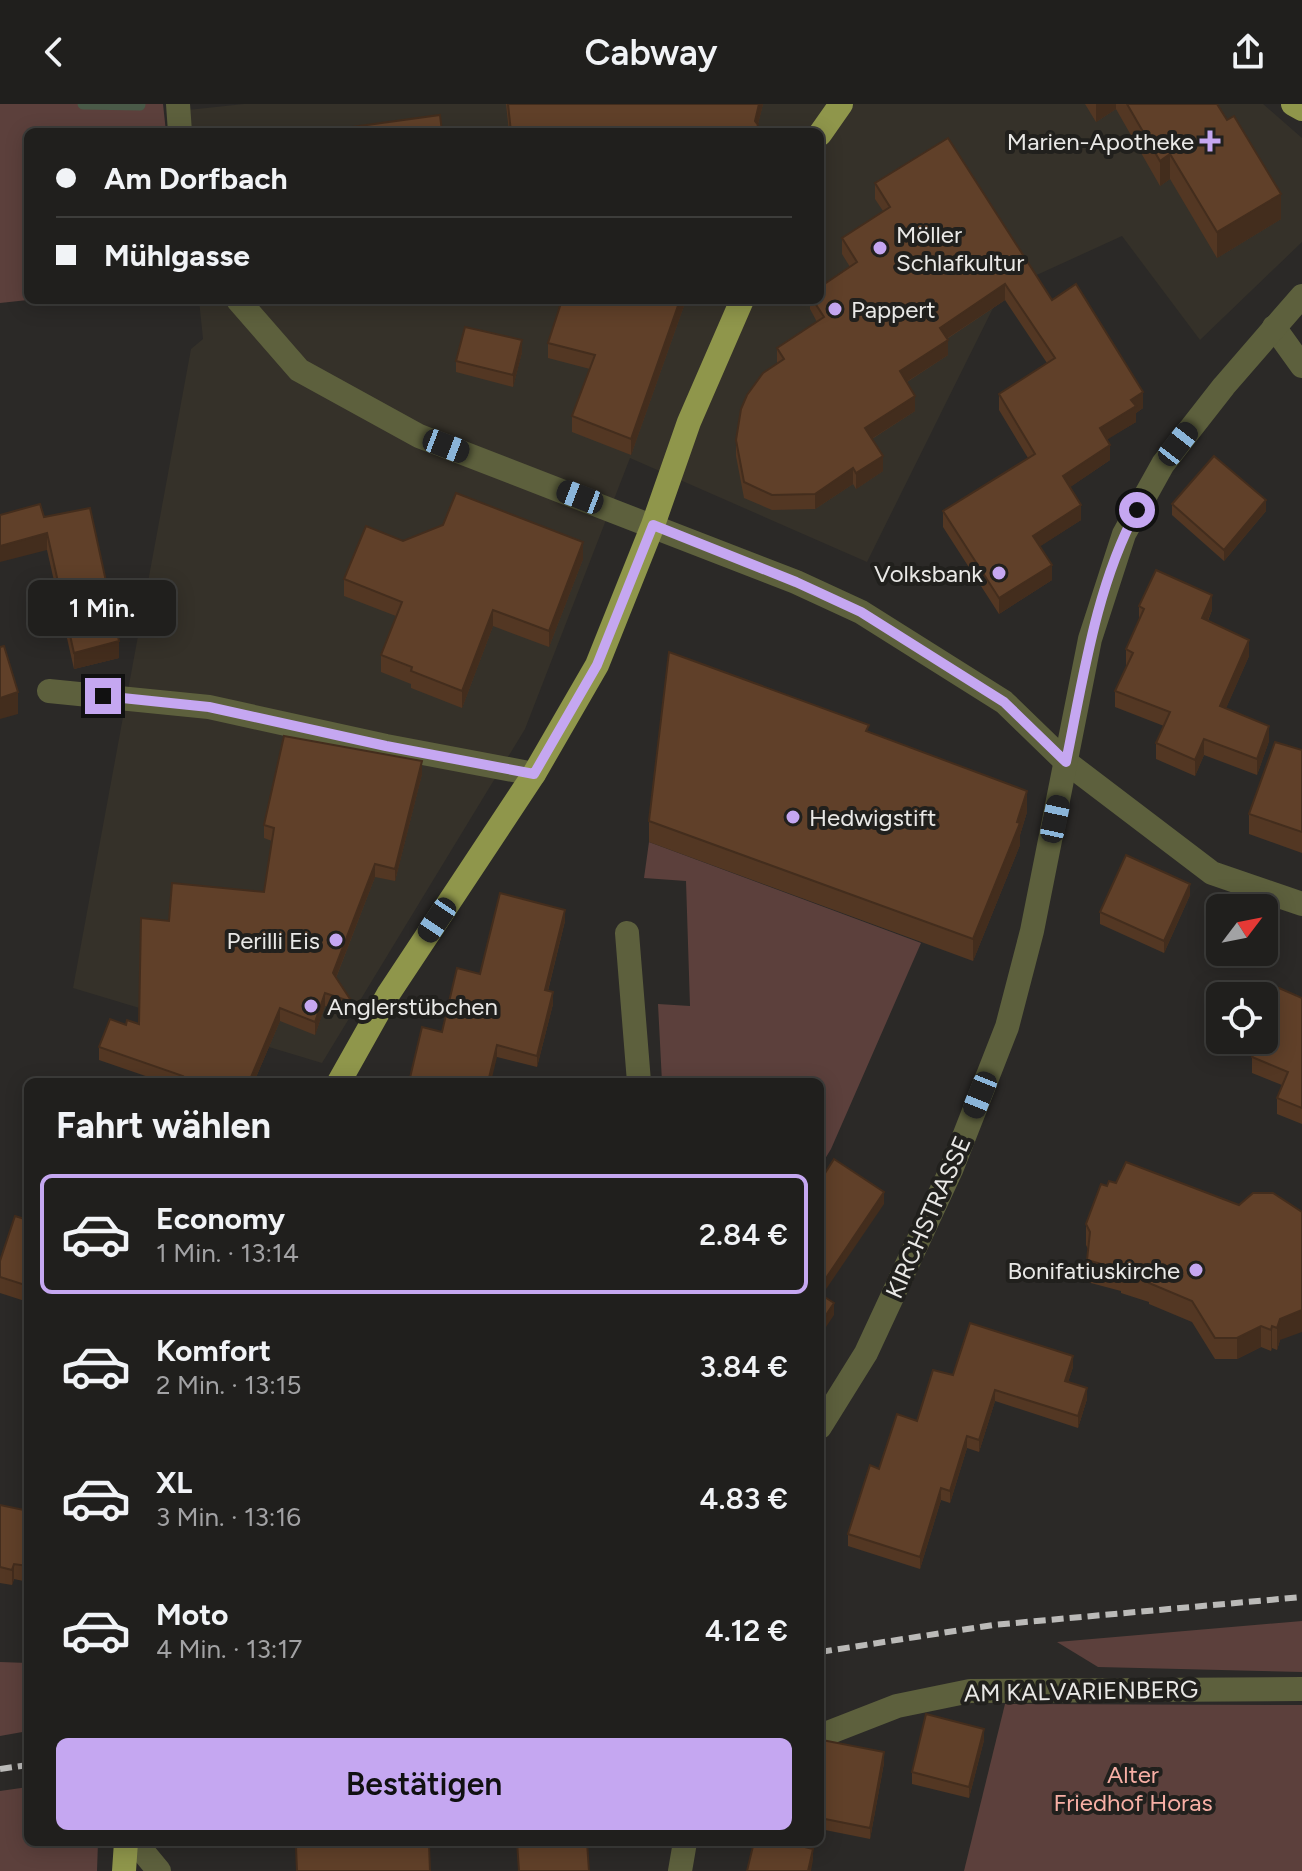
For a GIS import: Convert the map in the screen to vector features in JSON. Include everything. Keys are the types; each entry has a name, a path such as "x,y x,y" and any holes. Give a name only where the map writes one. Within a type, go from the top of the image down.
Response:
{"main road":[{"path":"824,128 841,104"},
{"path":"1293,104 1302,109"},
{"path":"341,1078 389,993 534,774 597,665 653,525 689,422 740,304"},
{"path":"124,1871 126,1846"}],"street":[{"path":"178,104 180,128"},
{"name":"KIRCHSTRASSE","path":"824,1421 866,1353 951,1170 1007,1027 1032,931 1090,639 1124,534 1163,464 1302,296"},
{"path":"241,304 299,370 419,436 653,525 796,582 861,612 1004,702 1066,762 1212,873 1302,904"},
{"path":"1274,327 1302,366"},
{"path":"49,691 209,707 386,746 534,774"},
{"path":"627,933 639,1078"},
{"name":"AM KALVARIENBERG","path":"824,1734 897,1706 970,1691 1302,1689"},
{"path":"138,1846 159,1871"},
{"path":"680,1871 684,1846"}],"shaded area":[{"path":"244,104 1263,104 1302,138 1302,242 1200,340 1122,236 1028,279 998,298 867,562 630,458 525,729 322,1063 73,988 191,349 203,339 199,304 824,304 824,128 180,128 178,111"}],"green space":[{"path":"0,104 163,104 166,128 24,128 24,300 0,303"},
{"path":"649,842 921,943 824,1160 824,1078 662,1078 658,1004 690,1006 686,881 644,878"},
{"path":"1302,1621 1302,1672 1098,1667 1057,1642"},
{"path":"0,1662 24,1663 24,1732 0,1736"},
{"name":"Alter Friedhof Horas","path":"1005,1704 1302,1705 1302,1871 964,1871"},
{"path":"24,1788 24,1846 98,1846 97,1871 0,1871 0,1791"}],"building":[{"path":"508,104 759,104 757,128 511,128"},
{"path":"1127,104 1217,104 1227,120 1234,116 1281,194 1217,232 1170,154 1160,161"},
{"path":"440,115 442,128 345,128"},
{"path":"948,138 1052,300 1076,284 1143,392 1131,400 1136,406 1100,428 1110,445 1063,476 1081,505 1033,536 1052,565 999,598 943,511 1035,454 999,394 1055,358 1005,284 940,328 948,340 900,371 915,396 865,428 883,456 856,473 853,468 815,494 772,495 744,482 736,440 741,409 747,395 763,373 784,359 777,348 824,317 816,304 824,304 824,284 857,262 842,238 890,207 875,183"},
{"path":"561,304 679,304 631,439 572,416 595,355 548,343"},
{"path":"465,327 522,340 513,375 456,361"},
{"path":"1214,456 1266,500 1224,550 1172,504"},
{"path":"456,493 583,542 549,631 493,610 462,691 411,671 412,667 381,655 402,602 344,579 366,526 403,541 443,525"},
{"path":"40,504 44,517 90,508 119,641 74,653 47,533 0,546 0,515"},
{"path":"1156,570 1212,595 1202,618 1249,640 1220,706 1269,726 1257,759 1204,739 1195,760 1156,743 1170,712 1115,691 1133,653 1126,649 1144,609 1139,606"},
{"path":"4,646 18,692 0,698 0,647"},
{"name":"Hedwigstift","path":"669,652 869,725 866,731 1027,791 1017,822 1020,823 973,939 649,821"},
{"path":"284,736 422,761 395,869 375,864 333,973 352,1002 325,993 315,1022 280,1008 251,1078 182,1078 99,1047 110,1019 126,1025 127,1020 139,1024 141,918 169,921 172,883 264,892 274,828 264,825"},
{"path":"1275,742 1302,750 1302,832 1249,814"},
{"path":"1126,855 1190,884 1164,941 1100,912"},
{"path":"500,893 565,910 545,990 553,992 537,1056 497,1045 489,1078 410,1078 422,1027 442,1032 457,968 480,974"},
{"path":"1279,988 1302,998 1302,1108 1277,1098 1288,1072 1252,1057 1253,1054 1278,1054"},
{"path":"834,1159 884,1192 824,1281 824,1175"},
{"name":"Bonifatiuskirche","path":"1126,1162 1239,1205 1253,1193 1273,1193 1302,1212 1302,1310 1280,1319 1277,1328 1272,1326 1271,1330 1261,1326 1237,1338 1215,1338 1192,1301 1122,1270 1087,1260 1090,1232 1086,1224 1101,1184 1107,1186 1109,1181 1116,1183"},
{"path":"15,1216 24,1219 24,1285 0,1277 0,1261"},
{"path":"824,1297 834,1303 824,1318"},
{"path":"970,1323 1073,1356 1065,1381 1087,1388 1078,1416 995,1390 979,1440 967,1436 950,1491 941,1488 920,1557 848,1534 870,1465 879,1469 897,1414 917,1421 933,1370 953,1375"},
{"path":"0,1505 24,1510 24,1565 14,1564 12,1570 0,1567"},
{"path":"926,1714 984,1729 969,1787 912,1772"},
{"path":"824,1740 884,1752 870,1828 824,1819"},
{"path":"429,1846 430,1871 297,1871 296,1847"},
{"path":"517,1846 587,1846 589,1871 519,1871"},
{"path":"753,1846 813,1849 808,1871 747,1871"}],"waterway":[{"path":"83,104 140,105"}],"railway":[{"path":"824,1651 993,1625 1302,1597"},
{"path":"0,1769 24,1766"}],"place":[{"name":"Marien-Apotheke","path":"1210,141"},
{"name":"Möller Schlafkultur","path":"880,248"},
{"name":"Pappert","path":"835,309"},
{"name":"Volksbank","path":"999,573"},
{"name":"Hedwigstift","path":"793,817"},
{"name":"Perilli Eis","path":"336,940"},
{"name":"Anglerstübchen","path":"311,1006"},
{"name":"Bonifatiuskirche","path":"1196,1270"}],"route":[{"path":"103,696 209,707 386,746 534,774 597,665 653,525 796,582 861,612 1004,702 1066,762 1090,639 1124,534 1137,510"}]}
